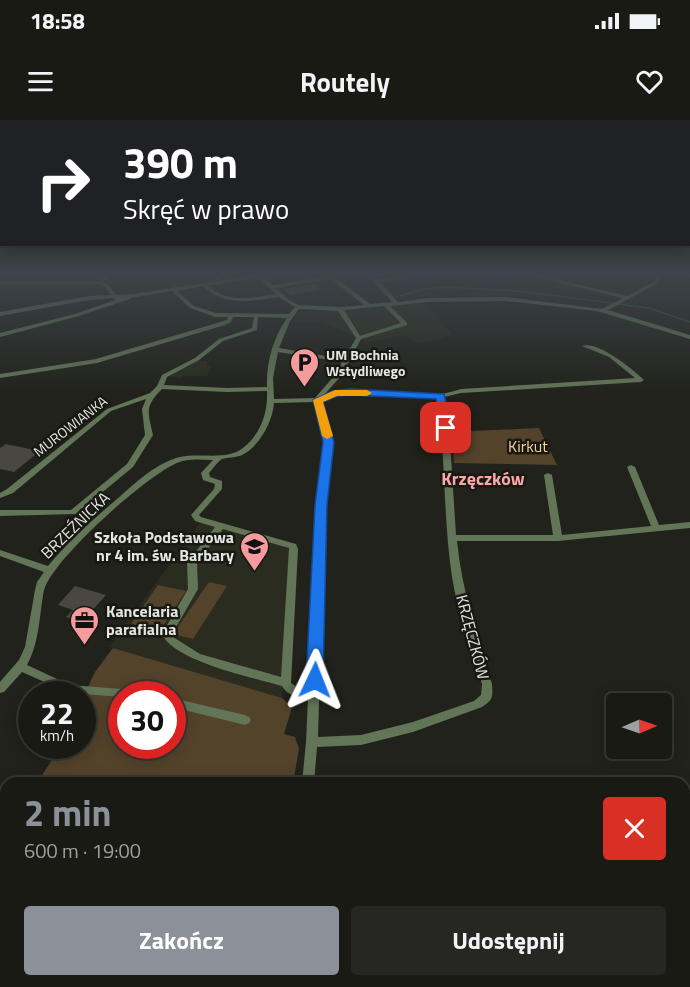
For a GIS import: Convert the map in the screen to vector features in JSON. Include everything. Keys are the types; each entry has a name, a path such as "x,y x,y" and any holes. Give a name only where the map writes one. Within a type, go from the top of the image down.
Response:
{"street":[{"path":"0,335 82,313"},
{"path":"212,313 231,316 290,316"},
{"path":"292,313 272,365 271,401 318,400 335,393 351,392 440,396 461,391 641,380 611,356 585,346"},
{"path":"343,313 359,338"},
{"path":"309,777 312,742 321,505 328,442 318,395 338,376 359,338 405,324 394,313"},
{"path":"615,313 690,337"},
{"path":"0,376 97,361 223,324 230,321 231,316"},
{"name":"MUROWIANKA","path":"0,496 10,491 109,410 152,395 160,387 164,376 197,359 221,340 255,328 256,318"},
{"path":"277,350 346,361"},
{"path":"160,387 270,389"},
{"path":"0,513 76,510 130,465 140,451 149,435 143,414 147,400 152,395"},
{"name":"KRZĘCZKÓW","path":"312,742 362,740 413,727 478,704 487,697 487,684 458,580 446,428 440,396"},
{"name":"BRZEŹNICKA","path":"0,689 22,666 32,644 41,586 49,570 140,484 159,470 184,458 220,457 239,454 248,448 267,419 271,401"},
{"path":"220,457 206,473 206,478 219,483 218,489 195,514 198,519 293,546 286,683 296,692 314,694"},
{"path":"631,467 656,529"},
{"path":"548,475 558,538"},
{"path":"220,525 192,563 193,589 167,634 169,639 197,657 286,683"},
{"path":"453,538 558,538 690,525"},
{"path":"0,553 49,570"},
{"path":"22,666 69,690 108,692"},
{"path":"186,705 245,720"}],"shaded area":[{"path":"298,313 434,313 452,334 444,338 418,343 404,335 369,342 320,322 292,323"},
{"path":"197,360 207,361 207,366 211,366 207,376 183,376 181,378 168,376"},
{"path":"203,519 293,544 282,698 109,647"}],"green space":[{"name":"Kirkut","path":"539,428 557,465 454,463 451,432"},
{"path":"209,582 227,586 193,639 173,634"},
{"path":"158,585 186,591 160,631 131,624"},
{"path":"113,648 282,698 292,707 284,734 295,737 299,749 294,777 41,777 53,759 96,759 96,681 91,681"}],"building":[{"path":"6,444 40,451 14,472 0,469 0,448"},
{"path":"75,586 106,595 82,622 66,617 73,610 58,605"}],"waterway":[{"path":"665,313 690,322"}],"slow traffic":[{"path":"327,436 318,400 335,393 367,393"}],"place":[{"name":"UM Bochnia Wstydliwego","path":"305,388"},
{"name":"Szkoła Podstawowa nr 4 im. św. Barbary","path":"255,572"},
{"name":"Kancelaria parafialna","path":"85,646"}],"district":[{"name":"Krzęczków","path":"483,478"}],"route":[{"path":"315,680 321,505 328,442 318,400 335,393 351,392 440,396 446,428"}]}
